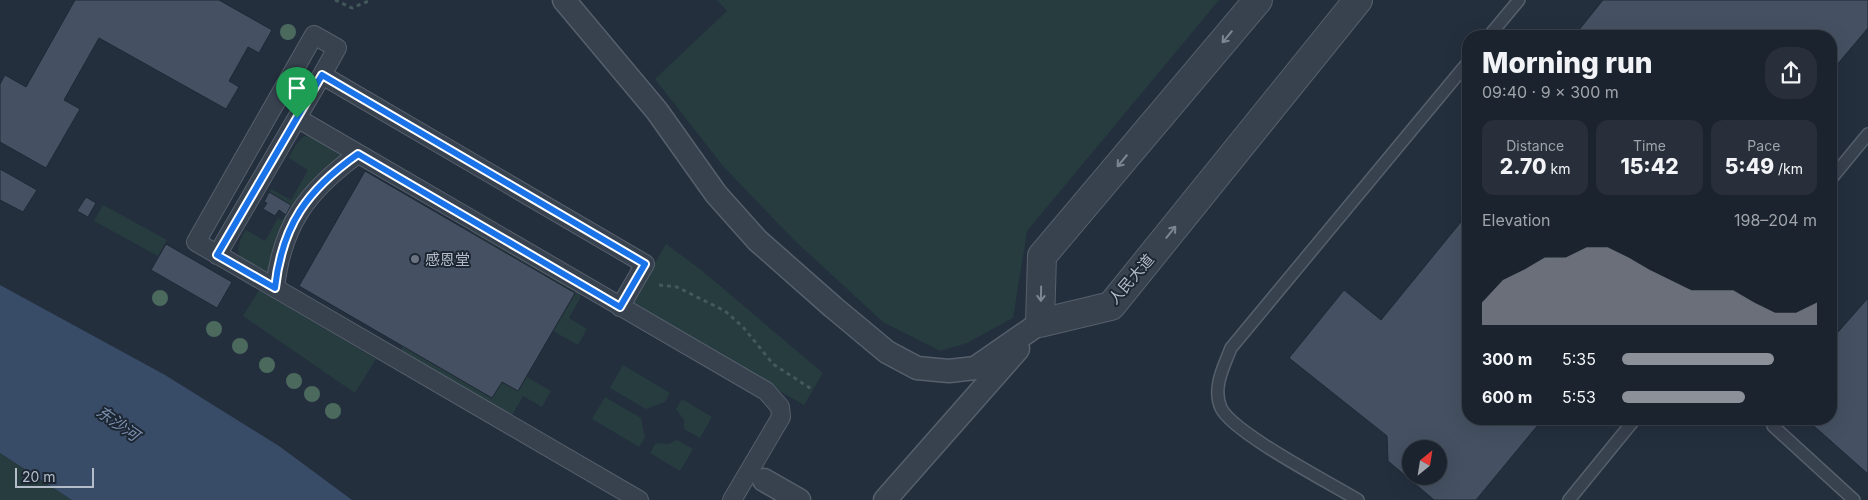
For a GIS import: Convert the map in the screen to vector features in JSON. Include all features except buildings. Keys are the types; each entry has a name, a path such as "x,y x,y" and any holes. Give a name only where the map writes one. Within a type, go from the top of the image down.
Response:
{"street":[{"path":"564,0 657,111 716,194 751,233 832,307 887,352 917,368 949,371 975,368 1040,323"},
{"path":"885,500 1040,323 1042,256 1258,0"},
{"name":"人民大道","path":"1040,323 1111,306 1358,0"},
{"path":"217,255 337,48 314,35 196,242 217,255 639,500"},
{"path":"322,75 645,264 620,307"},
{"path":"297,118 766,391 774,398 780,407 781,417 756,476 732,500"},
{"path":"275,288 281,250 294,218 321,183 358,154"},
{"path":"756,476 799,500"}],"lane":[{"path":"1494,30 1519,0"},
{"path":"1358,500 1240,430 1221,407 1218,382 1231,348 1462,69"},
{"path":"1837,172 1868,134"},
{"path":"1569,500 1630,425"},
{"path":"1773,426 1854,500"}],"path":[{"path":"335,0 352,8 370,0"},
{"path":"633,284 677,287 712,303 743,327 782,371 813,390"}],"green space":[{"path":"717,0 1219,0 1027,231 1013,318 967,343 940,351 883,322 793,239 723,166 655,79 727,11"},
{"path":"304,136 312,137 342,157 322,180 271,278 243,260 238,248 246,230 265,241 278,218 282,220 291,205 269,192 271,189 291,200 308,170 289,158 295,146"},
{"path":"103,205 167,240 158,256 94,221"},
{"path":"473,228 578,291 581,297 569,318 587,329 578,345 553,331 575,293 470,232"},
{"path":"666,244 700,269 823,373 804,405 630,305"},
{"path":"259,290 376,359 355,393 243,316"},
{"path":"403,346 492,398 502,382 518,391 527,377 551,391 542,407 523,396 511,417 399,353"},
{"path":"623,365 670,393 665,402 646,409 610,388"},
{"path":"605,397 641,418 645,438 639,447 592,419"},
{"path":"682,399 712,417 700,438 684,429 684,420 676,409"},
{"path":"677,440 693,449 680,471 650,453 656,443 669,444"},
{"path":"0,453 72,500 0,500"}],"water":[{"name":"东沙河","path":"0,285 165,375 279,446 352,500 72,500 0,453"}],"place":[{"name":"感恩堂","path":"415,259"}],"route":[{"path":"322,75 645,264 620,307 358,154 336,169 321,183 294,218 281,250 275,288 217,255 297,118 322,75"}]}
